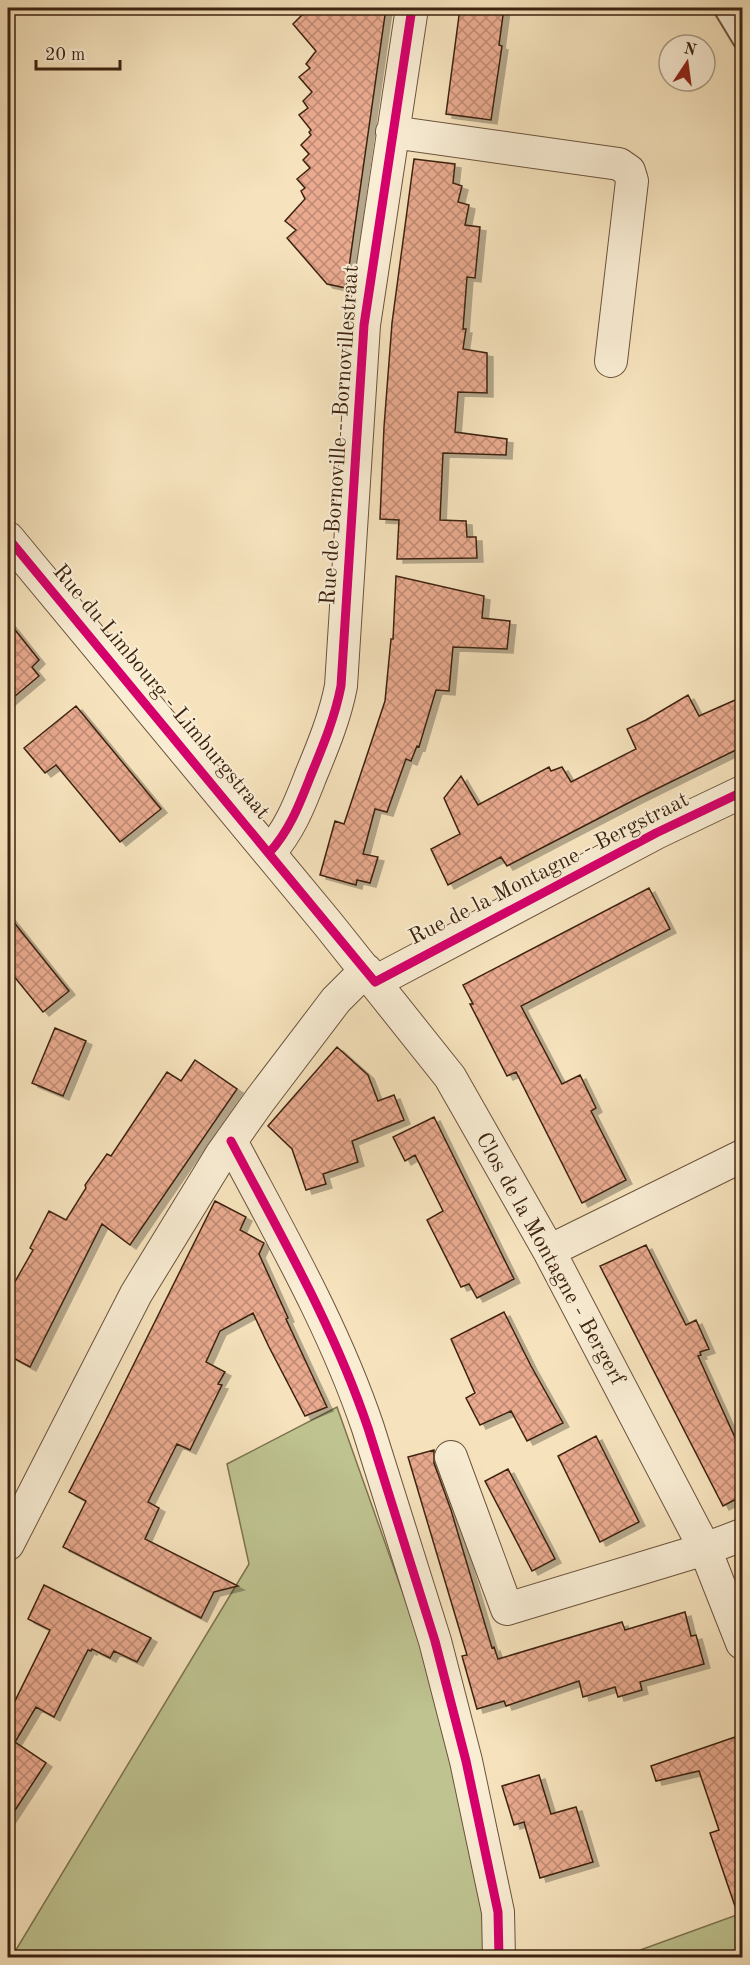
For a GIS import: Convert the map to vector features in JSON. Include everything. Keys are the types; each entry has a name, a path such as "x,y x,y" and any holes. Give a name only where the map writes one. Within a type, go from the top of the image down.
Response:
{"street":[{"name":"Rue de Bornoville - Bornovillestraat","path":"269,853 280,841 295,813 329,732 339,694 343,668 362,347 367,298 412,8"},
{"path":"392,132 620,164 629,171 632,181 611,360"},
{"name":"Rue du Limbourg - Limburgstraat","path":"8,538 371,976"},
{"name":"Rue de la Montagne - Bergstraat","path":"12,1524 140,1287 231,1141 336,1000 371,976 742,792"},
{"name":"Clos de la Montagne - Bergerf","path":"371,976 450,1077 549,1251 705,1549 742,1643"},
{"path":"231,1141 314,1297 368,1428 435,1641 466,1761 498,1912 499,1958"},
{"path":"549,1251 742,1156"},
{"path":"451,1457 507,1609 705,1549 742,1535"}],"lane":[{"path":"722,8 742,41"}],"green space":[{"path":"337,1407 440,1698 506,1903 516,1957 11,1958 249,1564 227,1464"},
{"path":"742,1913 742,1957 621,1957"}],"building":[{"path":"309,8 386,8 346,288 327,284 287,238 296,230 285,221 305,199 301,191 305,188 297,179 310,168 303,160 309,154 301,145 311,135 309,132 311,130 299,115 308,108 303,101 312,92 299,77 310,68 306,64 316,51 293,24"},
{"path":"460,8 504,8 499,45 502,46 491,120 446,114"},
{"path":"414,159 455,164 453,183 462,186 458,202 469,205 465,225 480,227 475,278 467,277 463,329 466,329 463,349 487,353 487,393 458,392 455,432 507,439 506,455 443,453 440,520 466,521 467,537 476,537 477,558 397,559 399,520 380,519 392,323"},
{"path":"396,576 484,596 482,618 510,621 507,649 453,647 449,691 436,690 419,747 417,746 411,761 406,759 387,812 375,809 363,854 378,857 370,883 357,880 356,885 320,875 335,821 344,824 385,701 391,639 393,639"},
{"path":"8,621 39,660 32,667 39,676 8,702"},
{"path":"688,695 699,716 742,697 742,747 507,866 501,857 448,885 431,849 460,834 444,798 461,776 478,805 549,767 551,771 562,767 571,782 636,749 627,729"},
{"path":"76,706 161,809 120,842 56,765 45,773 24,748"},
{"path":"649,888 670,929 521,1006 562,1084 580,1075 596,1108 591,1111 626,1180 582,1203 516,1072 507,1076 470,1004 473,1004 463,985"},
{"path":"8,915 69,991 43,1012 8,969"},
{"path":"55,1028 86,1041 63,1096 32,1083"},
{"path":"337,1047 368,1075 378,1101 394,1095 404,1120 352,1141 358,1162 323,1174 326,1184 306,1190 292,1149 268,1126"},
{"path":"195,1060 237,1089 130,1245 102,1224 30,1367 8,1355 8,1294 33,1250 30,1248 49,1211 66,1220 86,1188 85,1185 107,1154 111,1156 167,1072 181,1081"},
{"path":"434,1117 514,1279 477,1298 469,1284 461,1287 427,1220 443,1211 415,1155 405,1161 393,1137"},
{"path":"215,1201 246,1217 240,1230 264,1243 259,1254 327,1407 305,1416 253,1313 220,1331 206,1362 225,1372 218,1384 222,1385 190,1450 177,1444 148,1502 159,1508 145,1539 238,1586 214,1592 201,1618 63,1547 86,1501 69,1492"},
{"path":"646,1245 686,1325 696,1320 709,1349 700,1352 701,1355 698,1356 742,1453 742,1496 723,1506 600,1266"},
{"path":"504,1312 563,1423 527,1441 511,1411 480,1425 466,1398 475,1393 451,1339"},
{"path":"596,1436 639,1522 600,1542 558,1456"},
{"path":"434,1450 434,1463 451,1510 492,1648 494,1647 498,1659 622,1622 625,1630 685,1612 691,1636 696,1635 704,1664 640,1682 642,1690 618,1697 615,1687 583,1697 579,1681 506,1706 504,1701 477,1709 462,1656 467,1655 408,1457"},
{"path":"508,1469 555,1559 532,1571 485,1481"},
{"path":"44,1585 151,1638 137,1662 114,1651 110,1658 92,1649 88,1650 54,1717 36,1707 15,1742 46,1763 8,1821 8,1715 50,1630 28,1619"},
{"path":"735,1737 742,1758 742,1918 739,1918 710,1833 719,1830 699,1771 656,1781 651,1766"},
{"path":"539,1775 551,1814 576,1807 593,1862 540,1878 524,1822 514,1825 502,1786"}],"cycle path":[{"path":"269,853 289,826 298,806 328,731 341,686 364,325 412,8"},
{"path":"8,538 375,982 656,833 742,792"},
{"path":"231,1141 323,1317 368,1428 435,1641 466,1761 498,1912 499,1958"}]}
